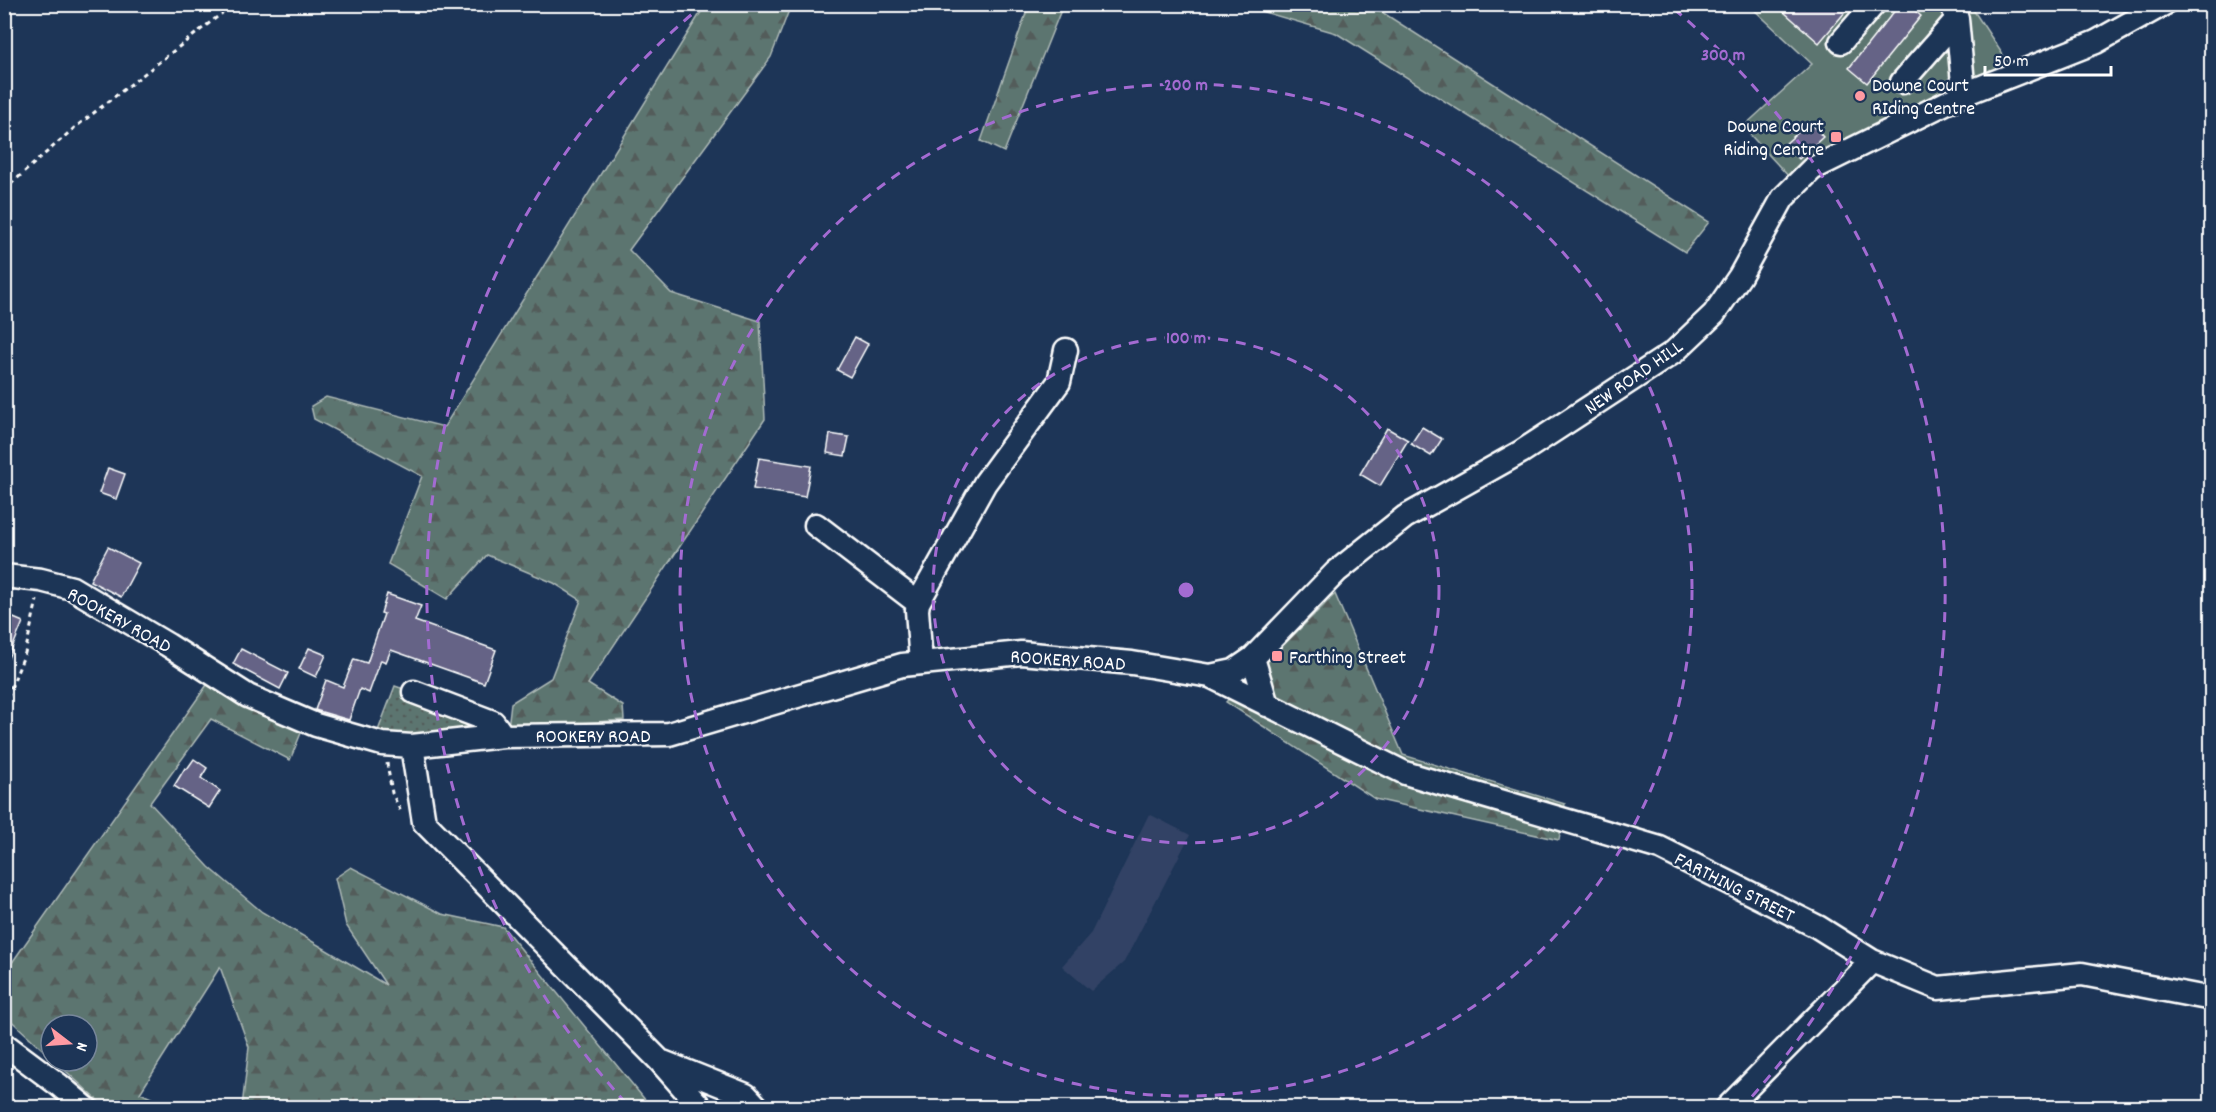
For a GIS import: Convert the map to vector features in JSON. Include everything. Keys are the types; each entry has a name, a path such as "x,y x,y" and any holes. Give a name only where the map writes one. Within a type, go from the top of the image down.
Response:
{"street":[{"path":"1841,42 1874,4"},
{"name":"NEW ROAD HILL","path":"1210,676 1234,671 1253,658 1336,572 1406,517 1521,452 1674,352 1714,314 1740,276 1783,198 1812,169 1964,94 2096,42 2164,4"},
{"path":"1955,12 1964,94"},
{"path":"1902,82 1955,12"},
{"path":"921,663 916,610 918,603 985,483 1059,382 1066,350"},
{"path":"816,525 918,603"},
{"name":"ROOKERY ROAD","path":"4,576 41,580 72,588 248,696 316,725 382,744 412,746 503,736 669,734 902,665 1021,653 1132,663 1210,676"},
{"path":"1253,658 1267,705"},
{"name":"FARTHING STREET","path":"1210,676 1405,773 1660,848 1818,927 1872,961 1938,988 2082,974 2211,999"},
{"path":"414,692 493,722 503,736"},
{"path":"412,746 424,822 659,1060 701,1107"},
{"path":"1727,1107 1872,961"},
{"path":"4,1044 86,1107"},
{"path":"659,1060 746,1095 758,1107"}],"path":[{"path":"4,190 73,129 234,4"},
{"path":"4,705 25,653 41,580"}],"shaded area":[{"path":"1149,814 1190,835 1124,962 1091,991 1062,966 1091,933"}],"green space":[{"path":"701,5 791,5 771,57 629,250 671,293 760,321 765,419 588,684 623,706 624,720 508,728 511,703 551,678 581,600 554,583 487,555 447,599 388,564 422,476 314,419 311,406 326,397 444,427 701,12"},
{"path":"1029,5 1063,5 1004,152 981,141"},
{"path":"1240,5 1371,5 1709,222 1685,252 1336,33"},
{"name":"Downe Court RIding Centre","path":"1749,5 1970,5 2009,64 1804,162 1791,179 1743,127 1812,64"},
{"path":"1335,594 1403,755 1565,804 1559,840 1375,799 1226,702"},
{"path":"209,682 303,728 290,760 211,719 150,803 209,867 262,912 386,985 346,925 335,878 351,867 442,914 503,927 651,1107 242,1107 249,1047 220,967 140,1093 171,1107 105,1107 68,1073 99,1073 99,1013 39,1013 39,1046 5,1015 4,974"},
{"path":"395,686 464,710 475,727 471,734 376,736"}],"building":[{"path":"1775,4 1852,4 1819,43"},
{"path":"1900,4 1907,4 1921,16 1867,83 1849,68"},
{"path":"1810,122 1823,137 1799,159 1785,144"},
{"path":"855,337 868,344 850,377 837,370"},
{"path":"1422,427 1442,439 1431,456 1411,444"},
{"path":"1387,428 1408,440 1380,486 1360,474"},
{"path":"830,434 849,437 845,456 827,453"},
{"path":"759,458 811,466 805,497 753,489"},
{"path":"108,468 125,474 116,499 99,493"},
{"path":"108,547 139,563 121,597 90,581"},
{"path":"387,594 421,606 415,621 496,650 484,683 391,650 386,662 381,660 369,693 360,689 349,720 315,710 326,680 343,687 354,659 367,663 384,614 381,613"},
{"path":"4,614 23,622 5,665 4,665"},
{"path":"309,648 326,655 316,677 299,669"},
{"path":"241,649 288,673 280,689 233,664"},
{"path":"194,759 207,768 201,778 220,791 209,808 174,786 185,768 187,769"}],"place":[{"name":"Downe Court RIding Centre","path":"1860,96"},
{"name":"Downe Court Riding Centre","path":"1836,137"},
{"name":"Farthing Street","path":"1277,656"}]}
